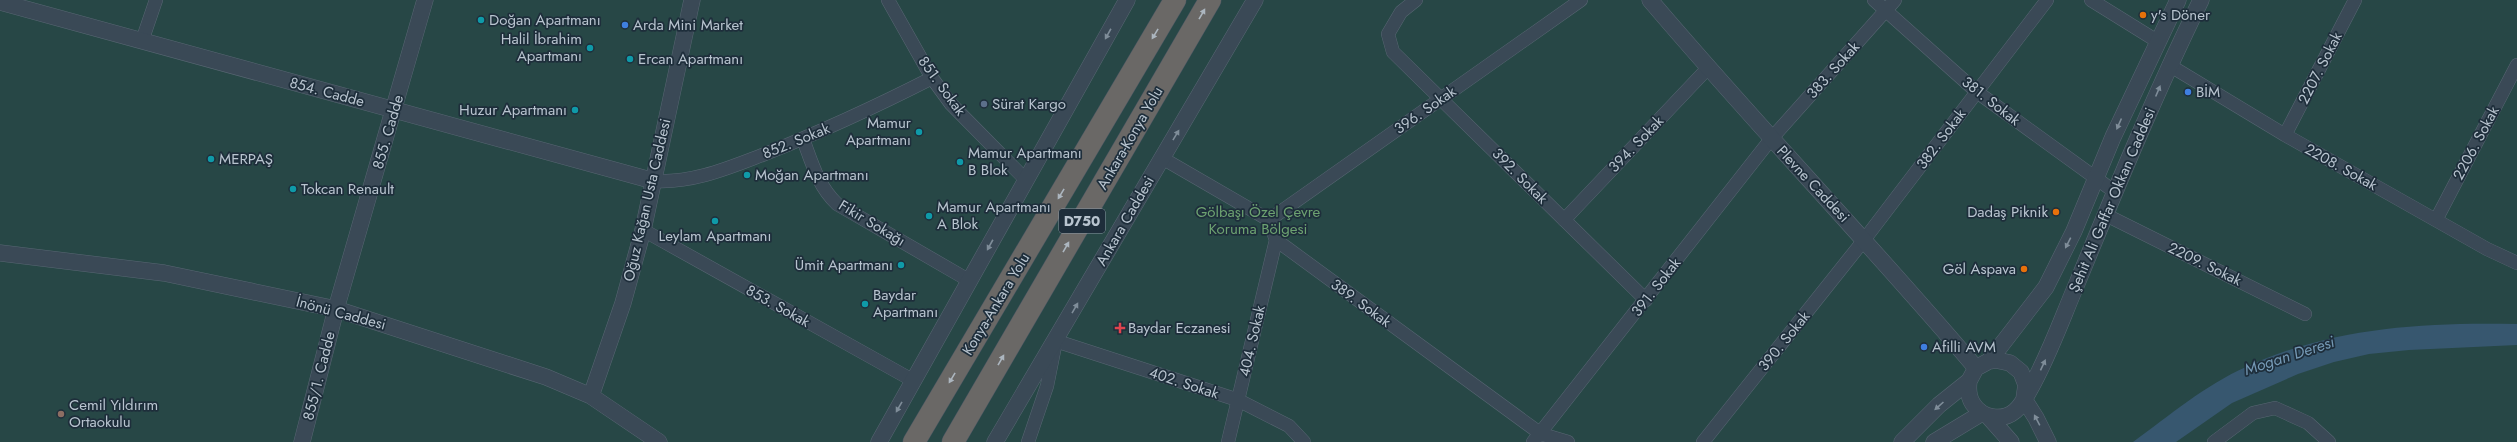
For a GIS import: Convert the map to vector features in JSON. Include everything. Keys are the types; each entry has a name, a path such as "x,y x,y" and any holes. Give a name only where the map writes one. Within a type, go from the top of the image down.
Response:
{"highway":[{"name":"Konya-Ankara Yolu","path":"914,442 1175,0"},
{"name":"Ankara-Konya Yolu","path":"953,442 1210,0"}],"street":[{"path":"142,41 156,0"},
{"name":"855. Cadde","path":"336,309 425,0"},
{"name":"Oğuz Kağan Usta Caddesi","path":"591,396 622,303 643,230 692,0"},
{"name":"851. Sokak","path":"888,0 932,78 951,104 1026,180"},
{"path":"879,442 1127,0"},
{"name":"392. Sokak","path":"1416,0 1402,12 1388,34 1393,52 1646,300"},
{"name":"396. Sokak","path":"1269,220 1580,0"},
{"name":"Plevne Caddesi","path":"1650,0 1708,68 1864,240 1978,370"},
{"name":"381. Sokak","path":"1874,0 1977,92 2115,192"},
{"name":"383. Sokak","path":"1771,139 1895,0"},
{"name":"382. Sokak","path":"1864,240 2047,0"},
{"path":"2091,0 2157,41"},
{"name":"Şehit Ali Gaffar Okkan Caddesi","path":"1902,442 1938,406 1978,370 2046,287 2074,231 2157,41 2178,0"},
{"name":"Şehit Ali Gaffar Okkan Caddesi","path":"1934,442 1985,414 2002,417 2009,415 2024,400 2051,348 2169,66 2201,0"},
{"name":"2207. Sokak","path":"2285,135 2356,0"},
{"name":"Ankara Caddesi","path":"995,442 1056,341 1254,1"},
{"name":"854. Cadde","path":"0,2 654,181"},
{"name":"2206. Sokak","path":"2436,220 2517,65"},
{"name":"2208. Sokak","path":"2169,66 2285,135 2436,220 2517,263"},
{"name":"394. Sokak","path":"1564,220 1708,68"},
{"name":"852. Sokak","path":"654,181 671,182 700,178 803,139 852,118 932,78"},
{"name":"Fikir Sokağı","path":"803,139 816,177 823,189 837,204 970,281"},
{"name":"391. Sokak","path":"1536,438 1646,300 1771,139"},
{"path":"1162,158 1269,220 1276,240"},
{"name":"2209. Sokak","path":"2106,215 2305,314"},
{"name":"853. Sokak","path":"643,230 914,381"},
{"name":"404. Sokak","path":"1228,442 1276,240"},
{"name":"389. Sokak","path":"1276,240 1536,438 1568,442"},
{"name":"390. Sokak","path":"1703,442 1864,240"},
{"name":"İnönü Caddesi","path":"0,253 164,273 336,309 546,377 591,396 659,442"},
{"name":"855/1. Cadde","path":"302,442 336,309"},
{"path":"1028,442 1047,386 1056,341"},
{"name":"402. Sokak","path":"1056,341 1238,400 1289,426 1304,442"},
{"path":"2011,442 1985,414 1972,403 1969,396 1978,370 1996,360 2010,362 2021,372 2026,385 2024,400 2048,442"},
{"path":"984,442 1037,373"},
{"path":"2214,442 2253,413 2275,408 2294,418 2308,423 2329,442"}],"green space":[{"name":"Gölbaşı Özel Çevre Koruma Bölgesi","path":"0,0 2517,0 2517,442 0,442"}],"water":[{"name":"Mogan Deresi","path":"2448,324 2517,324 2517,345 2409,350 2369,354 2334,362 2298,374 2232,403 2176,442 2133,442 2202,392 2231,374 2279,354 2312,343 2345,335 2414,326"}],"place":[{"name":"y's Döner","path":"2143,15"},
{"name":"Doğan Apartmanı","path":"481,20"},
{"name":"Arda Mini Market","path":"625,25"},
{"name":"Halil İbrahim Apartmanı","path":"590,48"},
{"name":"Ercan Apartmanı","path":"630,59"},
{"name":"BİM","path":"2188,92"},
{"name":"Sürat Kargo","path":"984,104"},
{"name":"Huzur Apartmanı","path":"575,110"},
{"name":"Mamur Apartmanı","path":"919,132"},
{"name":"MERPAŞ","path":"211,159"},
{"name":"Mamur Apartmanı B Blok","path":"960,162"},
{"name":"Moğan Apartmanı","path":"747,175"},
{"name":"Tokcan Renault","path":"293,189"},
{"name":"Dadaş Piknik","path":"2056,212"},
{"name":"Mamur Apartmanı A Blok","path":"929,216"},
{"name":"Leylam Apartmanı","path":"715,221"},
{"name":"Ümit Apartmanı","path":"901,265"},
{"name":"Göl Aspava","path":"2024,269"},
{"name":"Baydar Apartmanı","path":"865,304"},
{"name":"Baydar Eczanesi","path":"1120,328"},
{"name":"Afilli AVM","path":"1924,347"},
{"name":"Cemil Yıldırım Ortaokulu","path":"61,414"}]}
